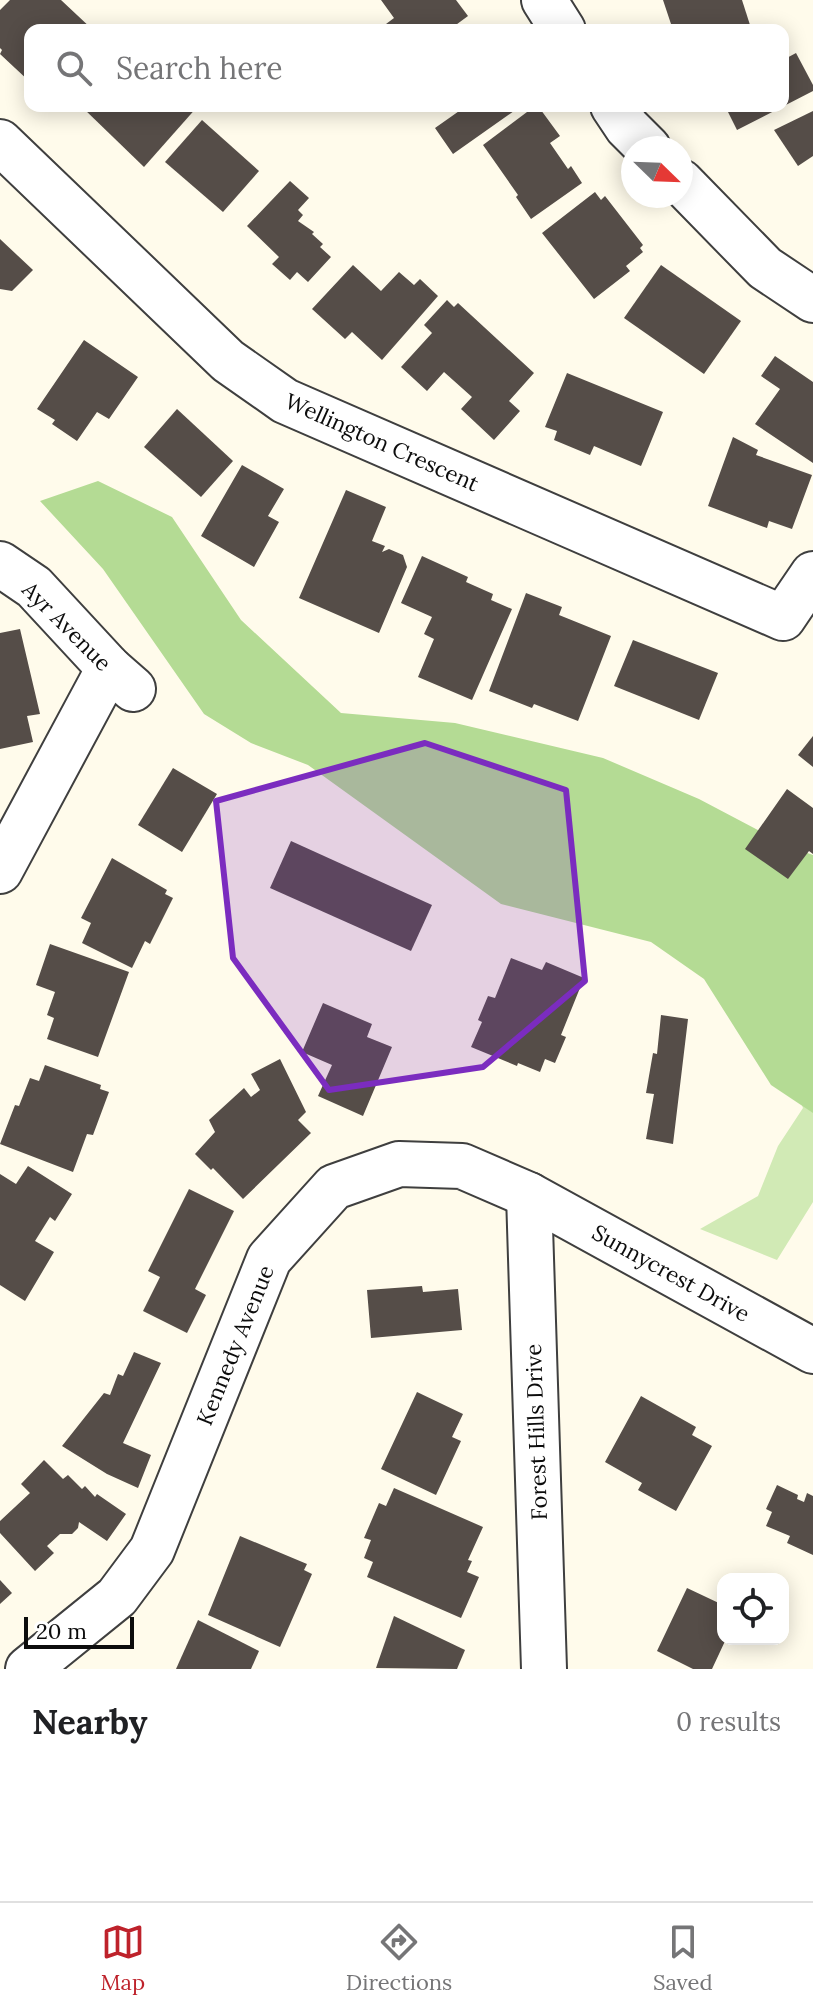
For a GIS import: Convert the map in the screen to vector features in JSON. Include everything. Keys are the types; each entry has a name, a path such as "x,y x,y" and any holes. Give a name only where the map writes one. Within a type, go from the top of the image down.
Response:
{"street":[{"path":"544,0 559,24"},
{"path":"617,112 636,136"},
{"name":"Wellington Crescent","path":"0,142 228,361 285,401 783,618 813,574"},
{"path":"693,194 765,268 813,300"},
{"name":"Ayr Avenue","path":"0,564 34,587 121,679 0,871"},
{"name":"Kennedy Avenue","path":"28,1669 117,1597 152,1550 269,1259 334,1187 399,1164 462,1166 529,1195"},
{"name":"Sunnycrest Drive","path":"529,1195 813,1351"},
{"name":"Forest Hills Drive","path":"529,1195 544,1669"}],"highlighted area":[{"path":"425,743 566,790 585,981 483,1067 329,1090 233,958 216,801"}],"green space":[{"path":"98,481 172,517 241,620 341,713 455,723 603,758 699,799 788,846 813,855 813,1113 771,1085 704,979 651,942 501,904 308,765 251,743 204,714 103,569 40,501"},
{"path":"724,899 813,911 813,1202 777,1260 700,1229 758,1196 778,1146 803,1108"}],"building":[{"path":"10,0 61,0 87,24 24,24 24,76 0,54 0,10"},
{"path":"381,0 456,0 468,16 457,24 386,24 394,18"},
{"path":"663,0 742,0 750,24 671,24"},
{"path":"796,53 813,85 813,91 789,103 789,57"},
{"path":"813,111 813,156 798,166 774,130"},
{"path":"87,112 193,112 144,167"},
{"path":"458,112 513,112 453,154 435,128"},
{"path":"527,112 542,112 560,136 550,143 582,183 531,219 483,145"},
{"path":"728,112 772,112 737,130"},
{"path":"202,120 259,171 223,212 165,162"},
{"path":"290,181 309,198 298,210 303,215 298,221 314,232 312,234 323,244 320,247 331,257 308,282 297,272 290,280 272,264 279,257 247,226"},
{"path":"595,192 601,200 605,196 643,245 640,248 643,252 626,266 630,271 594,299 542,233"},
{"path":"0,239 33,270 12,291 0,289"},
{"path":"353,265 381,291 399,272 414,285 420,279 438,296 382,360 352,332 345,339 312,309"},
{"path":"661,265 741,321 704,374 624,318"},
{"path":"447,300 454,307 458,303 534,373 509,401 520,411 494,440 461,409 472,397 444,372 427,391 401,367 432,333 424,325"},
{"path":"84,340 138,377 109,419 97,412 77,441 52,424 55,420 37,409"},
{"path":"775,356 813,382 813,463 755,424 780,389 761,376"},
{"path":"567,373 663,412 641,466 594,446 590,455 554,440 557,431 545,427"},
{"path":"177,409 233,461 201,497 144,447"},
{"path":"733,437 758,450 756,455 812,475 792,529 769,521 767,528 708,506"},
{"path":"242,465 284,489 268,516 279,522 254,567 201,536"},
{"path":"346,490 386,507 372,541 385,546 382,552 389,549 403,555 407,567 379,633 299,598"},
{"path":"422,556 468,577 466,582 493,594 491,600 512,609 472,700 418,677 434,639 424,634 432,617 401,603"},
{"path":"526,593 562,607 559,615 611,636 578,721 489,691"},
{"path":"20,629 40,714 27,716 33,742 0,749 0,633"},
{"path":"633,640 718,673 699,720 614,686"},
{"path":"813,736 813,767 798,755"},
{"path":"173,768 217,794 182,852 138,825"},
{"path":"787,789 813,808 813,854 809,851 788,879 745,849"},
{"path":"291,841 432,905 411,951 270,888"},
{"path":"112,858 167,890 165,894 173,898 150,944 145,941 132,968 82,943 91,923 81,918"},
{"path":"50,944 129,972 98,1057 47,1039 54,1018 47,1015 55,992 36,985"},
{"path":"511,958 542,970 546,962 584,978 561,1035 566,1037 555,1063 545,1059 540,1072 471,1047 482,1022 478,1020 488,996 495,998"},
{"path":"323,1003 372,1024 367,1037 392,1047 363,1116 318,1096 332,1065 302,1052"},
{"path":"661,1015 688,1019 673,1144 646,1139 654,1094 646,1093 653,1053 657,1054"},
{"path":"280,1059 306,1112 298,1120 311,1133 243,1199 195,1154 215,1132 209,1120 244,1088 251,1097 260,1090 251,1074"},
{"path":"45,1065 101,1085 100,1089 109,1092 93,1135 87,1134 73,1172 0,1144 15,1105 19,1106 30,1078 39,1081"},
{"path":"28,1166 72,1194 55,1221 50,1217 35,1241 54,1252 25,1301 0,1285 0,1174 16,1184"},
{"path":"189,1189 234,1211 195,1289 206,1295 187,1333 143,1311 160,1277 148,1271"},
{"path":"422,1286 423,1292 458,1289 462,1330 371,1338 367,1290"},
{"path":"134,1352 161,1363 123,1443 151,1455 138,1488 107,1474 62,1446 104,1393 110,1395 118,1374 123,1376"},
{"path":"417,1392 463,1414 452,1437 461,1441 436,1495 381,1469"},
{"path":"641,1396 696,1427 692,1435 712,1446 676,1511 638,1490 642,1483 605,1462"},
{"path":"44,1460 63,1479 68,1475 82,1489 85,1486 95,1497 97,1494 126,1514 107,1541 79,1522 72,1534 60,1534 47,1546 54,1553 35,1571 0,1533 0,1521 30,1493 21,1484"},
{"path":"777,1485 798,1495 797,1499 804,1502 807,1493 813,1496 813,1555 787,1543 790,1536 766,1526 772,1512 766,1509"},
{"path":"394,1488 483,1527 468,1560 472,1561 467,1572 479,1577 461,1618 367,1577 373,1562 364,1558 371,1540 364,1538 379,1503 386,1506"},
{"path":"240,1536 307,1564 304,1570 312,1574 280,1647 208,1615"},
{"path":"0,1580 12,1593 0,1604"},
{"path":"687,1588 717,1602 717,1645 723,1645 712,1669 693,1669 657,1651"},
{"path":"394,1616 465,1650 457,1669 376,1668"},
{"path":"198,1620 259,1651 251,1669 176,1669"}]}
